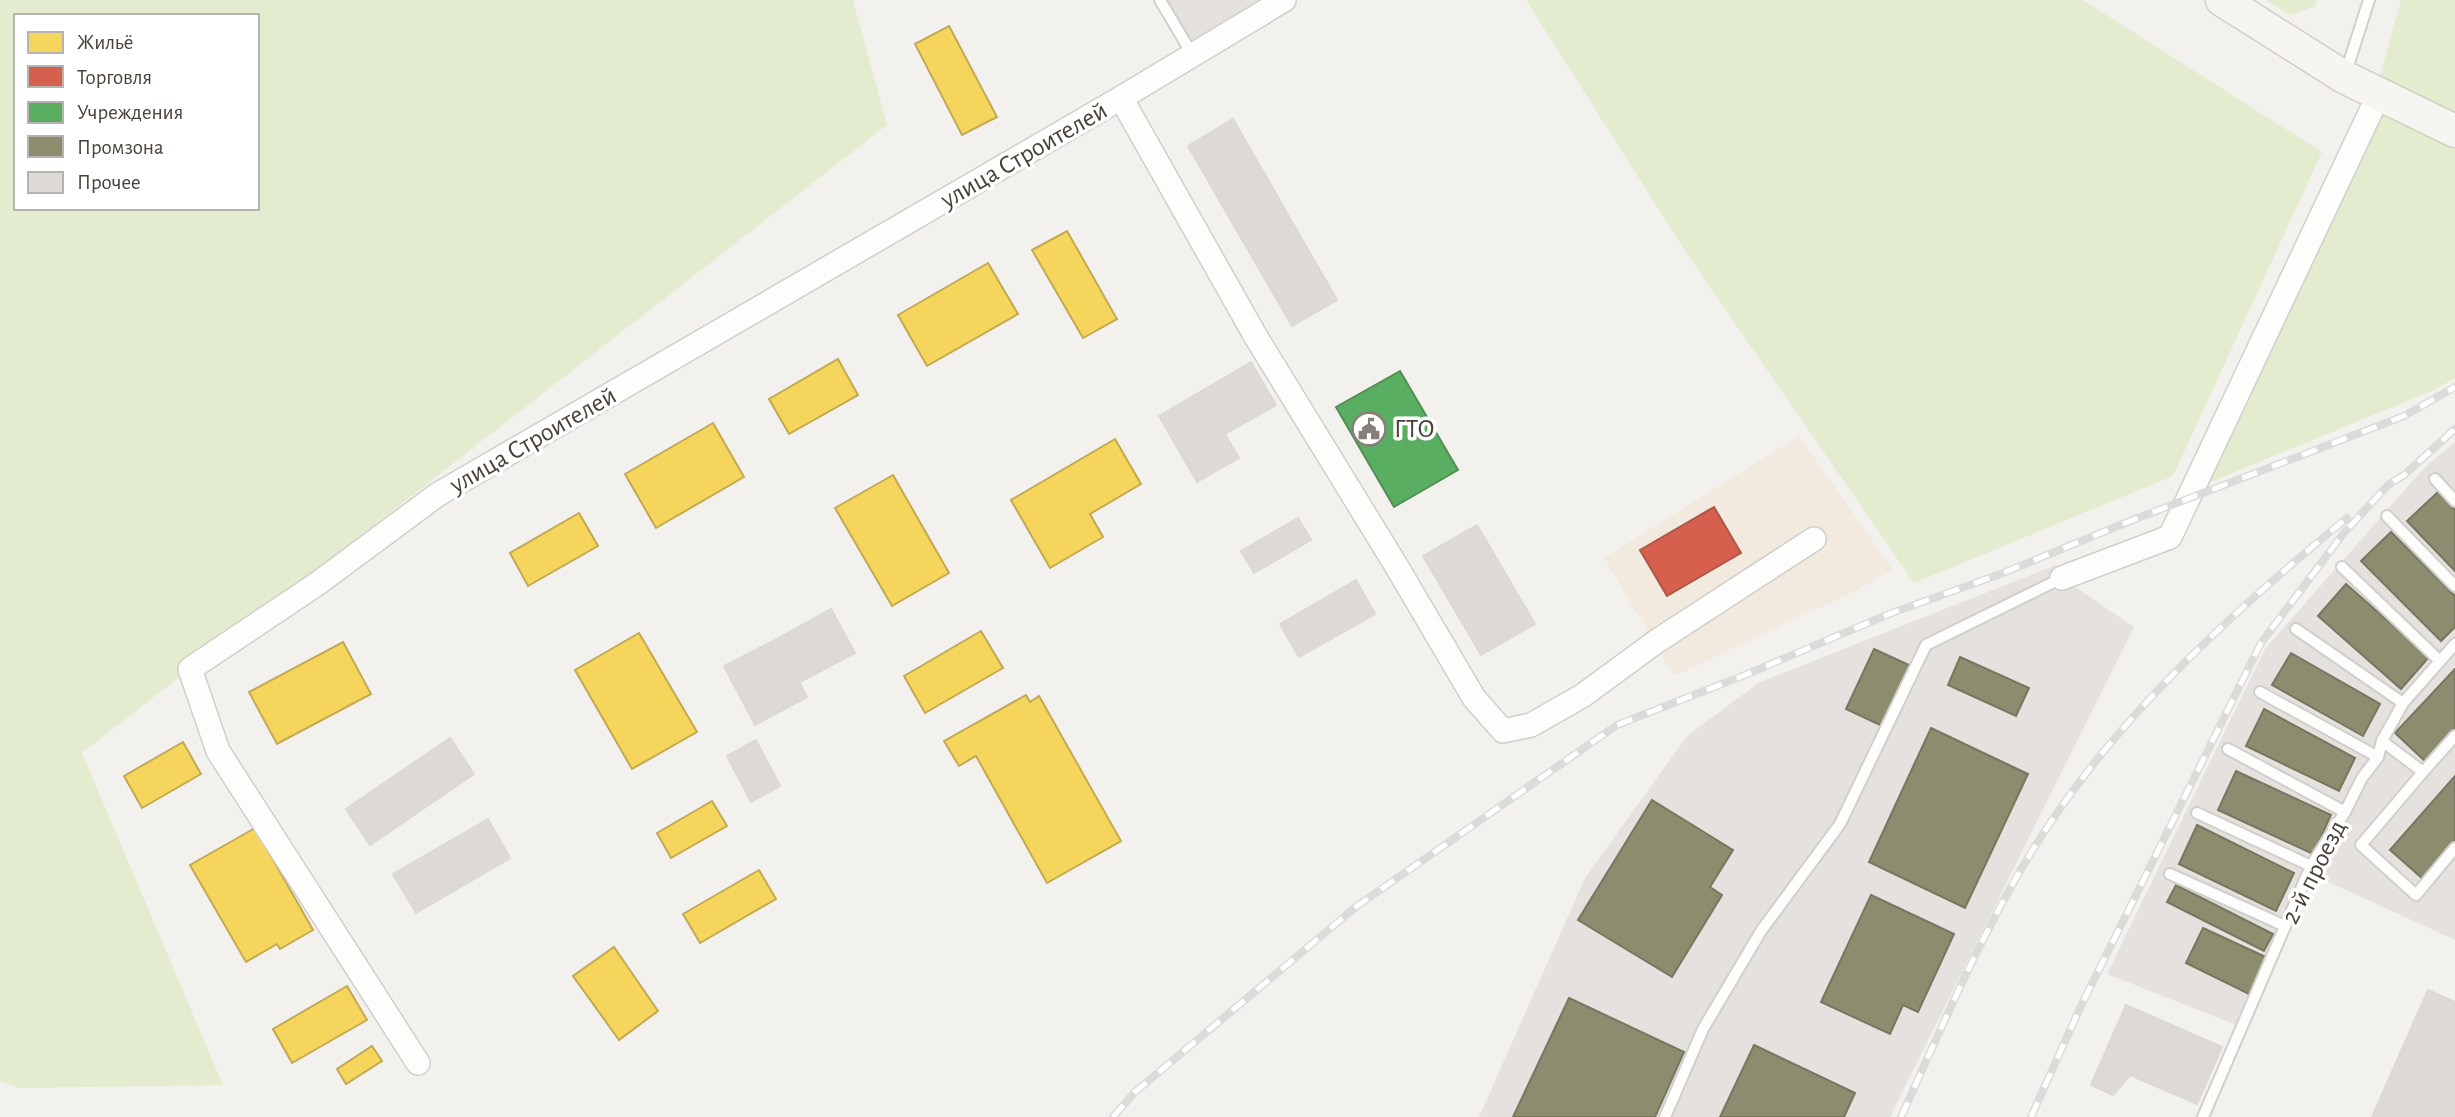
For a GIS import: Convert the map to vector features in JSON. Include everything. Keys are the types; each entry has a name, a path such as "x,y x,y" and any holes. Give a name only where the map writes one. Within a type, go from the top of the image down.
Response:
{"street":[{"name":"улица Строителей","path":"418,1063 218,751 190,669 317,584 437,495 1121,98 1284,0"},
{"path":"2222,0 2344,77 2455,131"},
{"path":"2062,578 2170,537 2379,94"},
{"path":"1121,98 1256,337 1474,698 1503,731 1531,726 1582,696 1657,641 1814,539"}],"lane":[{"path":"1160,0 1192,54"},
{"path":"2344,77 2369,0"},
{"path":"2435,479 2455,501"},
{"path":"2387,516 2455,586"},
{"path":"2342,567 2440,661"},
{"path":"1665,1117 1703,1028 1741,963 1761,931 1840,824 1926,645 2062,578"},
{"path":"2296,629 2403,703"},
{"name":"2-й проезд","path":"2203,1117 2311,866 2362,778 2378,757 2382,741 2403,703 2455,645"},
{"path":"2260,692 2378,757"},
{"path":"2455,736 2361,845 2416,895 2455,848"},
{"path":"2382,741 2423,772"},
{"path":"2228,749 2345,811"},
{"path":"2197,813 2311,866"},
{"path":"2170,874 2286,926"}],"shaded area":[{"path":"1167,0 1271,0 1194,46"},
{"path":"1799,436 1893,570 1849,594 1674,676 1604,558"},
{"path":"2455,442 2455,940 2309,873 2241,1027 2107,974 2265,649 2423,469"},
{"path":"2056,565 2062,578 2134,627 1890,1117 1479,1117 1585,878 1687,736 1760,682"}],"green space":[{"path":"0,0 853,0 887,125 82,753 223,1085 20,1088 0,1081"},
{"path":"1526,0 2083,0 2322,152 2173,476 1914,583 1685,251"},
{"path":"2266,0 2317,0 2316,6 2290,15"},
{"path":"2401,0 2455,0 2455,117 2379,80"},
{"path":"2383,110 2455,142 2455,378 2436,389 2201,486"}],"building: Жильё":[{"path":"949,26 997,117 962,135 915,44"},
{"path":"1067,231 1117,319 1083,338 1032,250"},
{"path":"988,263 1018,314 927,366 898,315"},
{"path":"838,359 858,395 789,434 769,399"},
{"path":"713,423 744,477 656,528 625,474"},
{"path":"1115,439 1141,484 1090,514 1103,537 1050,568 1011,500"},
{"path":"893,475 949,573 892,606 835,508"},
{"path":"579,513 598,546 528,586 510,553"},
{"path":"981,631 1003,668 925,713 904,676"},
{"path":"639,633 697,732 632,769 575,670"},
{"path":"343,642 371,694 277,744 249,692"},
{"path":"1026,695 1030,702 1039,696 1121,841 1047,883 976,756 959,766 944,741"},
{"path":"183,742 201,774 142,808 124,776"},
{"path":"712,801 727,826 671,858 657,833"},
{"path":"255,828 313,930 280,949 277,944 246,962 190,865"},
{"path":"759,870 776,899 700,943 683,914"},
{"path":"614,947 658,1011 619,1040 573,976"},
{"path":"347,986 367,1020 292,1063 273,1029"},
{"path":"372,1046 382,1061 346,1084 337,1069"}],"building: Торговля":[{"path":"1714,507 1741,553 1667,596 1640,550"}],"building: Учреждения":[{"path":"1400,371 1458,470 1394,507 1336,407"}],"building: Промзона":[{"path":"2438,492 2455,510 2455,571 2407,521"},
{"path":"2391,532 2455,596 2455,627 2441,641 2361,561"},
{"path":"2346,584 2429,657 2401,689 2318,616"},
{"path":"1874,649 1911,666 1882,726 1846,709"},
{"path":"2291,653 2380,704 2363,736 2272,685"},
{"path":"1960,657 2029,688 2016,716 1948,685"},
{"path":"2455,669 2455,730 2426,762 2395,733"},
{"path":"2264,709 2355,758 2339,791 2246,746"},
{"path":"1931,728 2028,774 1965,908 1869,862"},
{"path":"2236,771 2331,815 2313,854 2218,810"},
{"path":"2455,776 2455,842 2423,879 2390,850"},
{"path":"1652,800 1733,850 1710,887 1722,895 1672,977 1578,920"},
{"path":"2197,825 2294,873 2276,911 2179,864"},
{"path":"2176,885 2273,934 2264,951 2167,902"},
{"path":"1871,895 1954,934 1918,1012 1903,1005 1890,1034 1821,1002"},
{"path":"2203,928 2268,958 2251,995 2186,963"},
{"path":"1569,998 1684,1052 1655,1117 1513,1117"},
{"path":"1754,1045 1855,1093 1844,1117 1720,1117"}],"building: Прочее":[{"path":"1233,119 1337,300 1292,326 1188,146"},
{"path":"1251,362 1276,405 1225,434 1239,458 1197,482 1159,416"},
{"path":"1298,518 1311,540 1254,573 1241,551"},
{"path":"1477,525 1535,624 1481,655 1423,556"},
{"path":"1356,580 1375,614 1299,657 1280,624"},
{"path":"831,609 855,653 800,682 777,639"},
{"path":"777,639 807,697 755,725 724,666"},
{"path":"450,738 474,774 370,845 346,809"},
{"path":"756,740 780,786 751,802 727,756"},
{"path":"488,819 510,858 416,913 393,874"},
{"path":"2428,990 2455,1002 2455,1117 2372,1117"},
{"path":"2126,1005 2222,1047 2197,1104 2130,1075 2113,1095 2091,1085"}],"railway":[{"path":"1113,1117 1135,1092 1357,906 1617,725 1889,614 2003,573 2130,521 2404,416 2455,387"},
{"path":"2031,1117 2080,1008 2261,643 2343,534 2388,485 2404,475 2455,429"},
{"path":"1901,1117 1995,916 2032,851 2064,803 2136,714 2176,672 2260,592 2347,518"}],"place":[{"name":"ГТО","path":"1369,429"}]}
